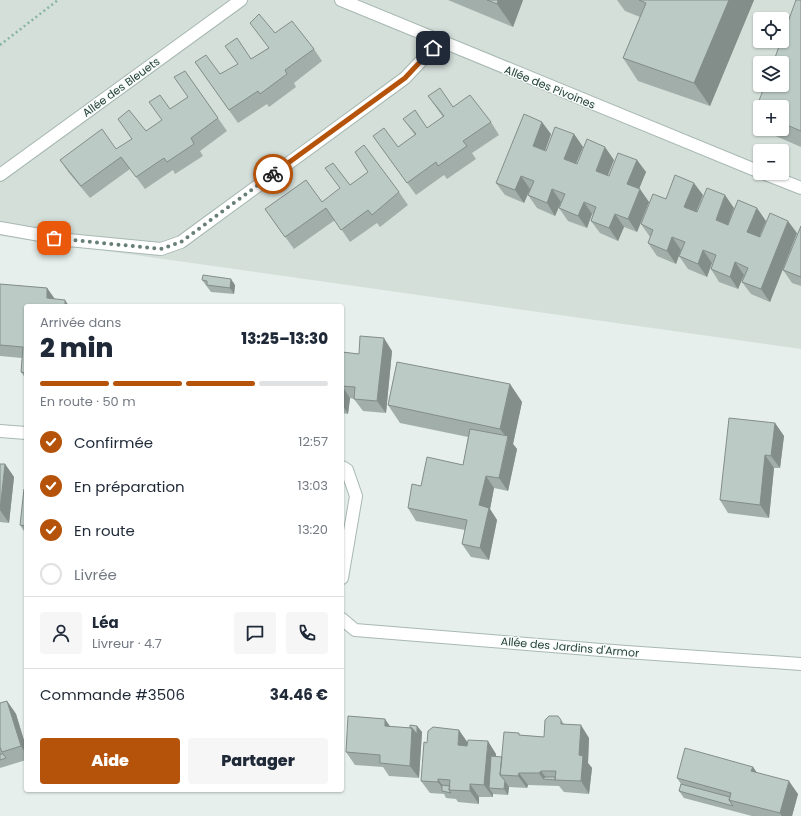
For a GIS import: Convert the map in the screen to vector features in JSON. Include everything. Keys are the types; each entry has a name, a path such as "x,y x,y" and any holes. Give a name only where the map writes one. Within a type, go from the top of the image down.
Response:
{"street":[{"name":"Allée des Bleuets","path":"0,175 241,0"},
{"name":"Allée des Pivoines","path":"341,0 753,169"},
{"path":"0,228 68,240 161,249 181,242 405,78 440,41"},
{"path":"781,180 801,188"},
{"path":"0,431 24,433"},
{"path":"344,468 347,470 356,496 344,566"},
{"name":"Allée des Jardins d'Armor","path":"344,622 355,630 626,652 801,664"}],"path":[{"path":"0,45 58,0"}],"shaded area":[{"path":"0,0 801,0 801,349 0,236"}],"building":[{"path":"487,0 498,0 497,4"},
{"path":"639,0 729,0 694,83 623,58 646,3"},
{"path":"796,0 801,0 801,131 789,126 789,100 759,100 762,92 789,92 789,56 776,56 778,48 789,48 789,19"},
{"path":"259,14 275,33 292,21 314,49 285,70 287,74 260,94 258,91 229,110 195,62 206,55 220,74 238,64 225,46 237,38 251,59 269,48 250,23"},
{"path":"185,71 218,118 191,138 194,144 167,162 164,158 136,177 121,157 81,186 60,160 102,129 116,149 132,139 118,119 129,110 146,131 162,120 149,102 160,95 170,109 188,97 174,77"},
{"path":"440,88 453,107 470,95 491,122 463,141 467,146 438,166 436,162 407,183 373,136 384,128 398,147 416,134 403,119 415,110 427,128 444,116 428,96"},
{"path":"524,114 542,122 533,146 546,151 555,127 574,134 564,159 577,164 587,139 605,147 596,171 609,176 618,153 637,160 627,184 640,189 628,219 615,214 609,228 591,221 596,207 584,202 578,216 559,208 565,194 552,189 547,203 528,195 534,181 521,176 515,190 496,183"},
{"path":"364,145 399,192 372,215 368,210 341,230 326,208 285,237 265,209 306,180 322,202 340,188 325,168 333,163 350,185 368,172 355,152"},
{"path":"675,175 694,183 684,207 697,212 707,188 725,195 716,220 728,225 738,200 757,208 747,232 760,237 770,213 788,221 761,289 742,282 748,268 735,262 730,277 711,269 716,255 703,250 698,264 679,256 685,242 672,237 667,251 648,243 653,230 641,224 653,194 666,199"},
{"path":"801,226 801,277 783,270"},
{"path":"203,275 231,279 230,288 207,285 207,281 202,280"},
{"path":"0,284 47,288 47,298 65,300 65,304 24,304 24,373 21,372 23,347 0,345"},
{"path":"360,336 384,338 377,401 354,399 355,387 344,386 344,352 359,354"},
{"path":"397,362 510,384 500,429 388,405"},
{"path":"729,418 775,423 771,456 765,455 760,505 720,500"},
{"path":"470,429 508,436 499,478 486,476 479,505 489,508 480,548 462,544 467,520 408,508 412,484 421,486 427,457 463,465"},
{"path":"0,464 5,464 0,510"},
{"path":"24,489 24,526 20,525"},
{"path":"7,701 21,746 2,752 0,747 0,703"},
{"path":"348,716 385,719 385,726 412,728 410,766 380,763 380,755 346,752"},
{"path":"549,716 558,716 561,720 561,724 581,725 579,755 583,756 581,781 555,780 556,771 519,773 518,776 500,775 504,732 544,737 545,720"},
{"path":"410,725 417,726 417,734 412,728 410,728"},
{"path":"433,727 459,730 458,745 467,746 468,740 488,741 484,785 470,784 470,791 449,790 450,780 438,779 438,782 421,781 424,742 427,743 428,731"},
{"path":"685,748 753,767 751,771 789,781 780,813 729,800 731,793 677,778"},
{"path":"0,754 3,754 6,758 0,760"},
{"path":"491,756 502,757 500,775 505,781 504,789 489,788"},
{"path":"545,777 555,777 555,780 543,779"},
{"path":"681,784 730,797 729,800 733,806 679,791"},
{"path":"442,785 450,786 449,790 451,793 442,791"}],"way so far":[{"path":"54,238 161,249 181,242 273,174"}],"route":[{"path":"273,174 405,78 433,48"}]}
